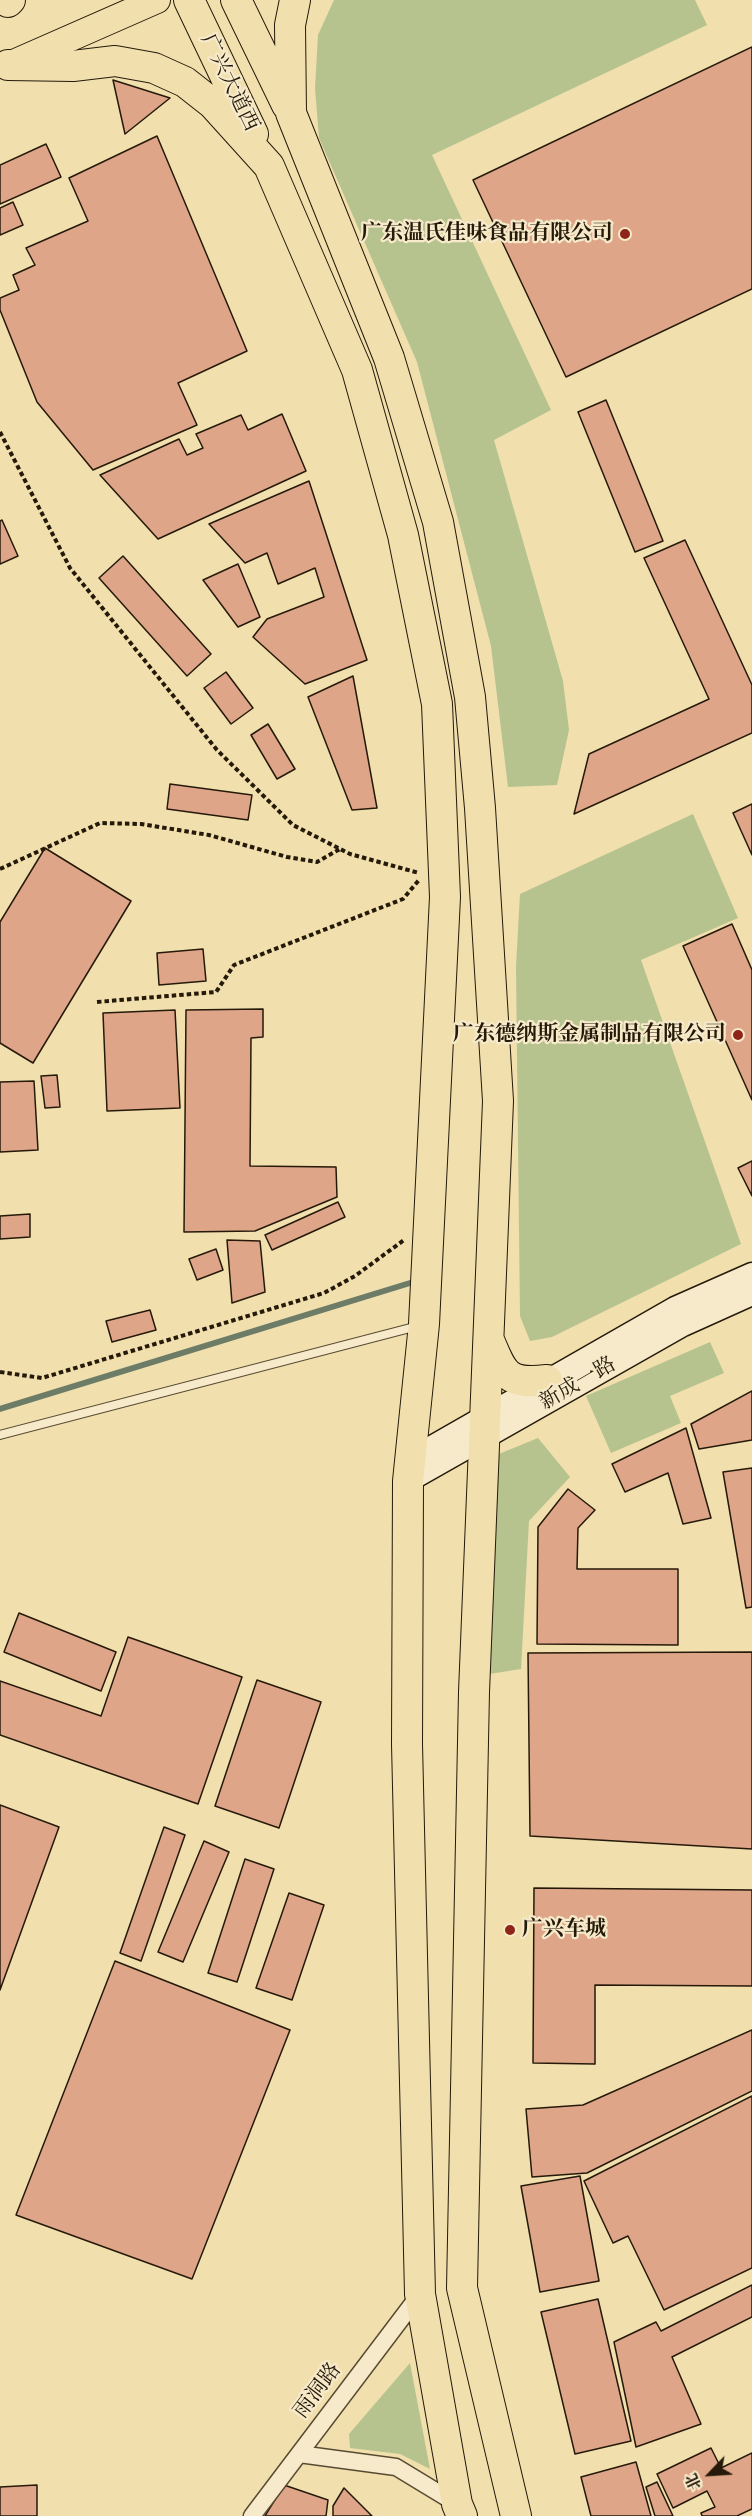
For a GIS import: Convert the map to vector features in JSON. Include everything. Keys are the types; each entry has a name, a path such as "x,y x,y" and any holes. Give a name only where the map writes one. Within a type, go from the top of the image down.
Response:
{"highway":[{"name":"广兴大道西","path":"189,0 269,166 357,370 403,535 437,704 445,897 424,1324 409,1470 407,1756 420,2294 460,2510"},
{"name":"广兴大道西","path":"236,0 291,113 389,358 438,522 470,697 480,808 498,1101 474,1692 462,2288 516,2516"},
{"path":"291,113 290,25 295,0"},
{"path":"4,67 73,66 115,61 154,68 184,82 213,104 269,166"},
{"path":"489,1340 499,1365 508,1375 523,1383 547,1380"}],"main road":[{"path":"4,67 157,0"}],"street":[{"name":"新成一路","path":"485,1426 547,1380 675,1308 752,1274"},
{"name":"新成一路","path":"409,1470 485,1426 683,1325 752,1294"},
{"name":"雨洞路","path":"252,2516 420,2294"},
{"path":"299,2454 396,2467 460,2510"}],"lane":[{"path":"0,1435 424,1324"}],"path":[{"path":"0,432 70,568 217,750 293,825 341,849 423,874 403,899 234,964 216,992 97,1002"},
{"path":"0,868 100,824 141,824 209,835 287,857 317,862 341,849"},
{"path":"0,1372 42,1378 324,1293 355,1276 429,1222"}],"green space":[{"path":"334,0 695,0 707,25 432,155 551,410 494,440 563,681 569,730 557,785 508,787 491,646 417,362 319,138 315,88 318,35"},
{"path":"693,814 738,918 641,960 741,1244 552,1337 530,1341 520,1316 516,966 520,894"},
{"path":"710,1342 724,1373 670,1396 681,1423 611,1453 586,1396"},
{"path":"538,1438 570,1477 529,1521 521,1669 483,1675 494,1456"},
{"path":"410,2363 430,2469 400,2454 350,2448 349,2434"}],"building":[{"name":"广东温氏佳味食品有限公司","path":"752,47 752,289 566,377 473,180"},
{"path":"113,80 170,98 125,134"},
{"path":"157,136 247,351 178,383 197,425 93,470 37,402 0,310 0,298 19,290 13,275 35,265 26,248 88,221 69,178"},
{"path":"46,144 61,177 0,204 0,165"},
{"path":"13,202 23,225 0,235 0,208"},
{"path":"606,400 663,541 635,552 578,412"},
{"path":"282,414 306,471 158,539 100,475 179,439 187,455 203,448 196,434 241,415 248,430"},
{"path":"309,481 367,660 305,684 253,637 267,619 324,597 315,568 278,584 267,553 245,563 209,524"},
{"path":"2,520 18,556 0,564 0,521"},
{"path":"685,540 752,685 752,733 574,814 589,754 709,699 644,558"},
{"path":"123,556 211,654 187,676 99,578"},
{"path":"238,564 260,617 238,627 203,580"},
{"path":"226,672 253,708 231,724 204,688"},
{"path":"353,676 377,808 352,810 308,697"},
{"path":"268,724 295,769 277,779 251,735"},
{"path":"170,784 252,795 248,820 167,809"},
{"path":"752,804 752,855 733,813"},
{"path":"45,848 131,901 33,1063 0,1043 0,922"},
{"name":"广东德纳斯金属制品有限公司","path":"732,924 752,970 752,1100 683,946"},
{"path":"203,949 206,981 159,985 157,953"},
{"path":"263,1009 263,1037 251,1038 250,1166 336,1167 337,1197 255,1231 184,1232 186,1010"},
{"path":"175,1010 180,1108 107,1111 103,1013"},
{"path":"57,1075 60,1107 45,1108 41,1076"},
{"path":"34,1081 38,1150 0,1152 0,1082"},
{"path":"752,1161 752,1196 738,1168"},
{"path":"338,1202 345,1217 272,1250 265,1235"},
{"path":"30,1214 30,1237 0,1239 0,1216"},
{"path":"227,1240 260,1241 265,1292 232,1303"},
{"path":"216,1249 223,1270 197,1280 189,1259"},
{"path":"150,1310 156,1330 112,1342 106,1321"},
{"path":"752,1391 752,1440 699,1449 691,1424"},
{"path":"686,1428 711,1518 683,1524 668,1473 625,1492 612,1464"},
{"path":"752,1468 752,1607 746,1608 723,1472"},
{"path":"568,1489 595,1510 578,1528 577,1569 678,1569 678,1645 537,1644 538,1527"},
{"path":"19,1613 116,1652 101,1691 4,1652"},
{"path":"128,1637 242,1677 198,1804 0,1735 0,1681 101,1716"},
{"path":"752,1652 752,1849 530,1836 528,1653"},
{"path":"257,1680 321,1702 279,1828 215,1806"},
{"path":"0,1805 59,1827 0,1990"},
{"path":"164,1827 185,1835 141,1961 120,1953"},
{"path":"204,1841 229,1852 183,1962 158,1952"},
{"path":"245,1859 274,1869 237,1982 208,1973"},
{"path":"534,1888 752,1890 752,1986 595,1985 595,2064 533,2063"},
{"path":"289,1893 324,1905 292,2000 256,1988"},
{"path":"115,1961 290,2030 192,2279 16,2215"},
{"path":"752,2030 752,2091 587,2173 532,2177 526,2109 583,2105"},
{"path":"752,2096 752,2268 664,2310 628,2236 613,2243 584,2181"},
{"path":"580,2176 599,2281 540,2292 521,2186"},
{"path":"752,2285 752,2317 672,2357 701,2424 636,2447 614,2342 656,2322 661,2331"},
{"path":"598,2299 631,2441 575,2454 541,2312"},
{"path":"711,2448 721,2468 752,2453 752,2509 737,2516 702,2516 701,2513 715,2507 707,2491 673,2508 657,2474"},
{"path":"636,2462 651,2516 591,2516 581,2477"},
{"path":"657,2482 673,2516 655,2516 646,2487"},
{"path":"37,2485 37,2516 0,2516 0,2487"},
{"path":"284,2485 328,2500 326,2516 265,2516"},
{"path":"344,2488 372,2516 333,2516 333,2506"}],"waterway":[{"path":"0,1409 410,1283"}],"place":[{"name":"广东温氏佳味食品有限公司","path":"625,234"},
{"name":"广东德纳斯金属制品有限公司","path":"738,1035"},
{"name":"广兴车城","path":"510,1930"}]}
